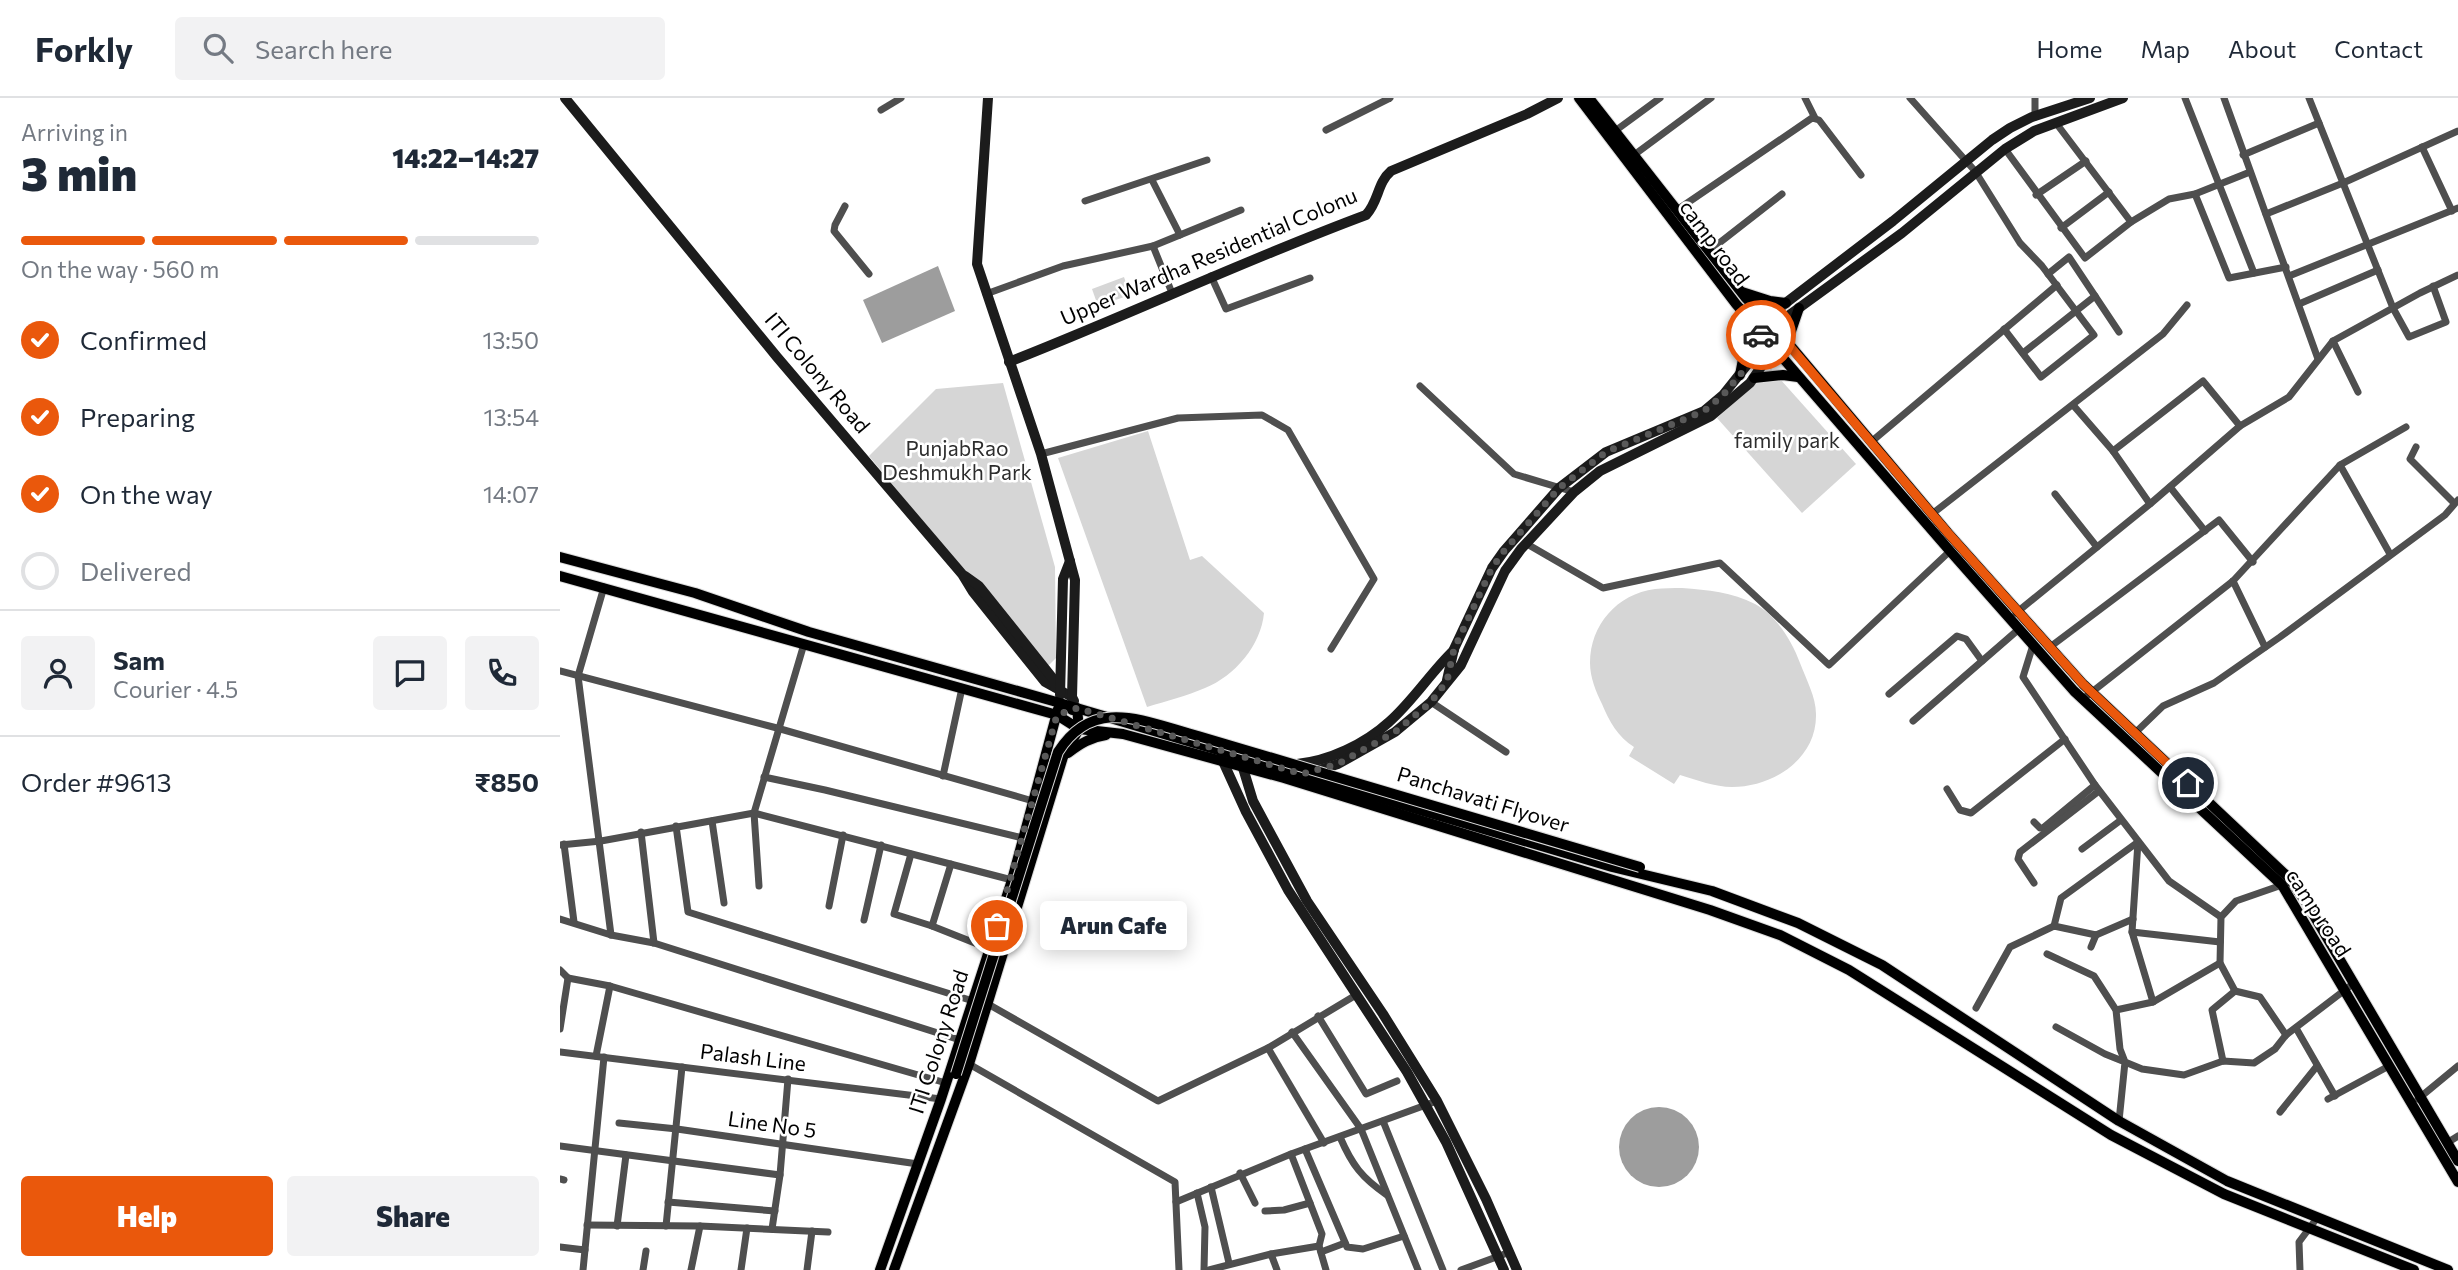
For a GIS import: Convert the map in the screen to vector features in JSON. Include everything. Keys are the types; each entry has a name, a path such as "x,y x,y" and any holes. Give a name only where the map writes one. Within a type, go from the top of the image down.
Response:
{"main road":[{"name":"camp road","path":"1579,98 1741,309 1950,551 2050,647 2087,695 2135,733 2167,770 2282,885 2349,986 2413,1095 2458,1182"},
{"name":"camp road","path":"1589,98 1740,290 1778,331 2014,615 2019,629 2033,645 2167,770 2289,878 2306,902 2389,1066 2448,1143 2458,1161"},
{"path":"1740,290 1770,301 1786,303"},
{"path":"1787,342 1799,308"},
{"path":"1740,375 1745,349 1741,309"},
{"path":"1754,378 1773,375 1798,377"},
{"path":"560,557 695,593 951,678 962,688 1221,750 1284,778 1780,935 1849,970 2111,1135 2224,1194 2414,1270"},
{"path":"560,576 804,644 951,678 1058,694 1079,729 1123,734 1222,762 1300,769 1612,867 1712,891 1798,923 1882,965 2119,1121 2227,1181 2448,1270"},
{"name":"ITI Colony Road","path":"880,1270 990,949 1033,801 1067,712 1058,694"},
{"path":"1067,712 1079,729"},
{"name":"Panchavati Flyover","path":"943,1091 951,1086 956,1074 1054,762 1064,743 1076,730 1094,719 1133,719 1640,867 1656,877"},
{"path":"894,1270 969,1064 1063,757 1079,729"},
{"path":"1063,757 1080,744 1097,736 1123,734"},
{"path":"2076,1113 2085,1099"},
{"path":"2111,1135 2119,1121"}],"street":[{"name":"ITI Colony Road","path":"565,98 777,357 962,574 973,592 1045,682 1058,694 1072,697"},
{"path":"881,110 901,98"},
{"path":"988,98 977,264 1041,454 1075,580 1072,697 1067,712"},
{"path":"1326,130 1390,98"},
{"name":"Upper Wardha Residential Colonu","path":"1009,362 1090,330 1211,276 1366,215 1375,201 1383,178 1391,171 1527,114 1558,98"},
{"path":"1615,131 1660,98"},
{"path":"1634,156 1711,98"},
{"path":"1805,98 1815,118 1861,175"},
{"path":"1910,98 1975,172 2020,243 2057,285 2094,335 2041,376 2004,329"},
{"path":"2035,98 2035,117"},
{"path":"1447,681 1454,649 1499,556 1559,488 1606,452 1704,411 1723,395 1740,375 1751,358 1766,318 1893,221 2001,133 2035,117 2090,98"},
{"path":"1284,778 1300,769 1338,764 1395,732 1431,702 1464,659 1505,571 1574,492 1609,465 1711,415 1754,378 1774,348 1778,331 1788,316 1902,233 2005,149 2034,131 2123,98"},
{"path":"2185,98 2254,273"},
{"path":"2224,98 2318,359"},
{"path":"2309,98 2393,308 2409,337 2446,322 2433,286"},
{"path":"1677,210 1810,118 1815,118"},
{"path":"2056,123 2131,222"},
{"path":"2243,155 2319,123"},
{"path":"2266,214 2458,131"},
{"path":"2289,276 2455,210 2422,147"},
{"path":"2005,149 2036,195 2085,258 2131,222 2173,198 2195,194 2250,172"},
{"path":"1084,201 1207,160"},
{"path":"2036,195 2086,161"},
{"path":"1152,180 1180,235"},
{"path":"2061,228 2109,192"},
{"path":"1709,251 1782,194"},
{"path":"2195,194 2229,278 2286,267"},
{"path":"845,206 834,231 869,274"},
{"path":"986,294 1063,266 1153,246 1241,210"},
{"path":"1153,246 1172,293"},
{"path":"2048,274 2069,257 2119,332"},
{"path":"2299,304 2378,270"},
{"path":"2014,615 2240,426 2289,397 2333,341 2458,275"},
{"path":"1211,276 1226,309 1310,278"},
{"path":"1871,442 2057,285"},
{"path":"2022,352 2095,296"},
{"path":"1932,514 2163,334 2187,305"},
{"path":"2333,341 2358,392"},
{"path":"2113,452 2203,381 2240,426"},
{"path":"1420,386 1514,474 1574,492"},
{"path":"2073,405 2113,452 2150,503"},
{"path":"1041,454 1178,418 1262,415 1288,430 1374,579 1331,649"},
{"path":"2087,695 2234,581 2340,465 2406,427"},
{"path":"2135,733 2163,706 2214,683 2445,516 2456,502 2410,459 2416,447"},
{"path":"2340,465 2390,554"},
{"path":"2170,487 2205,531"},
{"path":"2055,494 2097,547"},
{"path":"2050,647 2219,520 2253,562"},
{"path":"1527,544 1603,588 1720,563 1829,664 1950,551"},
{"path":"1058,694 1063,579 1070,561"},
{"path":"2234,581 2265,648"},
{"path":"604,587 578,676 611,935"},
{"path":"1913,721 2019,629"},
{"path":"1889,694 1957,636 1966,639 1982,661"},
{"path":"759,886 754,813 804,644"},
{"path":"2033,645 2023,677 2097,788 2169,881 2221,917"},
{"name":"Panchavati Flyover","path":"1300,769 1372,736 1396,715 1454,649"},
{"path":"560,671 777,728 1033,801"},
{"path":"943,776 962,688"},
{"path":"1431,702 1506,752"},
{"path":"1947,789 1960,810 1971,813 2065,739"},
{"path":"1221,750 1222,762 1288,890 1334,951 1437,1101 1486,1199 1517,1270"},
{"path":"1244,762 1252,801 1356,995 1407,1072 1446,1142 1504,1270"},
{"path":"764,777 1023,838"},
{"path":"2034,822 2039,828 2043,828 2097,788"},
{"path":"2034,883 2018,859 2020,852 2097,788"},
{"path":"574,922 562,844 601,841 754,813 1012,880"},
{"path":"2082,849 2121,820"},
{"path":"712,821 724,903"},
{"path":"676,826 688,912 973,1001"},
{"path":"641,832 654,943"},
{"path":"829,906 843,835"},
{"path":"2138,842 2132,932 2153,1002"},
{"path":"2054,926 2061,898 2138,842"},
{"path":"864,920 881,845"},
{"path":"911,854 894,914 990,949"},
{"path":"932,926 951,864"},
{"path":"2282,885 2236,901 2221,917 2220,963 2235,991 2260,997 2286,1035"},
{"path":"560,919 611,935 654,943 960,1040"},
{"path":"1976,1008 2010,947 2054,926 2096,935 2133,919"},
{"path":"2132,932 2220,942"},
{"path":"2091,947 2096,935"},
{"path":"2047,954 2094,976 2116,1010 2120,1049 2125,1062 2119,1121"},
{"path":"2116,1010 2153,1002 2220,963"},
{"path":"560,970 568,978 610,986 943,1091"},
{"path":"560,1029 568,978"},
{"path":"583,1270 600,1057 610,986"},
{"path":"2056,1027 2105,1054 2142,1069 2184,1075 2223,1060 2254,1063 2275,1049 2286,1035 2349,986"},
{"path":"2223,1060 2212,1010 2235,991"},
{"path":"988,1004 1158,1101 1268,1048 1356,995"},
{"path":"1318,1016 1366,1094 1396,1082"},
{"path":"2296,1028 2331,1098 2389,1066"},
{"path":"1292,1032 1361,1129 1418,1270"},
{"path":"1268,1048 1324,1143"},
{"name":"Palash Line","path":"560,1052 788,1079 943,1091"},
{"path":"969,1064 1175,1182 1180,1270"},
{"path":"2280,1112 2317,1066"},
{"path":"2413,1095 2458,1066"},
{"path":"666,1226 682,1067"},
{"path":"772,1229 780,1175 788,1079"},
{"path":"1176,1202 1240,1173 1437,1101"},
{"path":"1383,1121 1443,1270"},
{"name":"Line No 5","path":"619,1123 918,1164"},
{"path":"2448,1143 2458,1136"},
{"path":"1340,1138 1349,1159 1368,1182 1388,1196"},
{"path":"560,1146 780,1175"},
{"path":"1306,1149 1347,1247 1363,1249 1404,1236"},
{"path":"1291,1154 1322,1234 1320,1249 1326,1270"},
{"path":"617,1226 626,1156"},
{"path":"1240,1173 1255,1203"},
{"path":"1211,1187 1225,1266"},
{"path":"1197,1193 1205,1227 1204,1270"},
{"path":"668,1202 775,1212"},
{"path":"1265,1211 1284,1210 1310,1203"},
{"path":"2300,1270 2299,1241 2316,1218"},
{"path":"587,1225 699,1226 828,1232"},
{"path":"691,1270 699,1226"},
{"path":"741,1270 747,1228"},
{"path":"807,1270 812,1231"},
{"path":"1209,1270 1271,1254 1320,1249 1345,1243"},
{"path":"560,1247 584,1250"},
{"path":"643,1270 646,1251"},
{"path":"1461,1270 1510,1252"},
{"path":"1271,1254 1277,1270"}],"green space":[{"path":"1124,277 1130,295 1098,306 1092,289"},
{"name":"family park","path":"1771,369 1856,464 1802,513 1717,418"},
{"name":"PunjabRao Deshmukh Park","path":"1003,383 1055,567 1056,658 1049,665 1040,664 869,456 936,389"},
{"path":"1148,431 1190,560 1202,556 1264,613 1258,637 1252,648 1226,676 1198,691 1147,707 1058,458"},
{"path":"1682,588 1729,594 1755,604 1770,615 1793,646 1810,688 1816,714 1814,730 1801,757 1777,776 1747,786 1732,787 1713,785 1680,775 1674,784 1629,756 1634,747 1619,733 1608,716 1590,668 1591,649 1601,624 1608,614 1629,597 1655,589"}],"shaded area":[{"path":"938,266 955,311 882,343 863,300"},
{"path":"1651,1107 1667,1107 1688,1118 1699,1139 1699,1155 1688,1176 1667,1187 1651,1187 1637,1181 1625,1169 1619,1155 1619,1139 1625,1125 1637,1113"}],"way so far":[{"path":"997,926 1057,715 1077,708 1302,774 1338,764 1395,732 1431,702 1447,681 1454,649 1492,568 1559,488 1606,452 1704,411 1723,395 1740,375 1761,335"}],"place":[{"name":"Arun Cafe","path":"997,926"}],"route":[{"path":"1761,335 1766,318 1948,533 2083,684 2188,783"}]}
